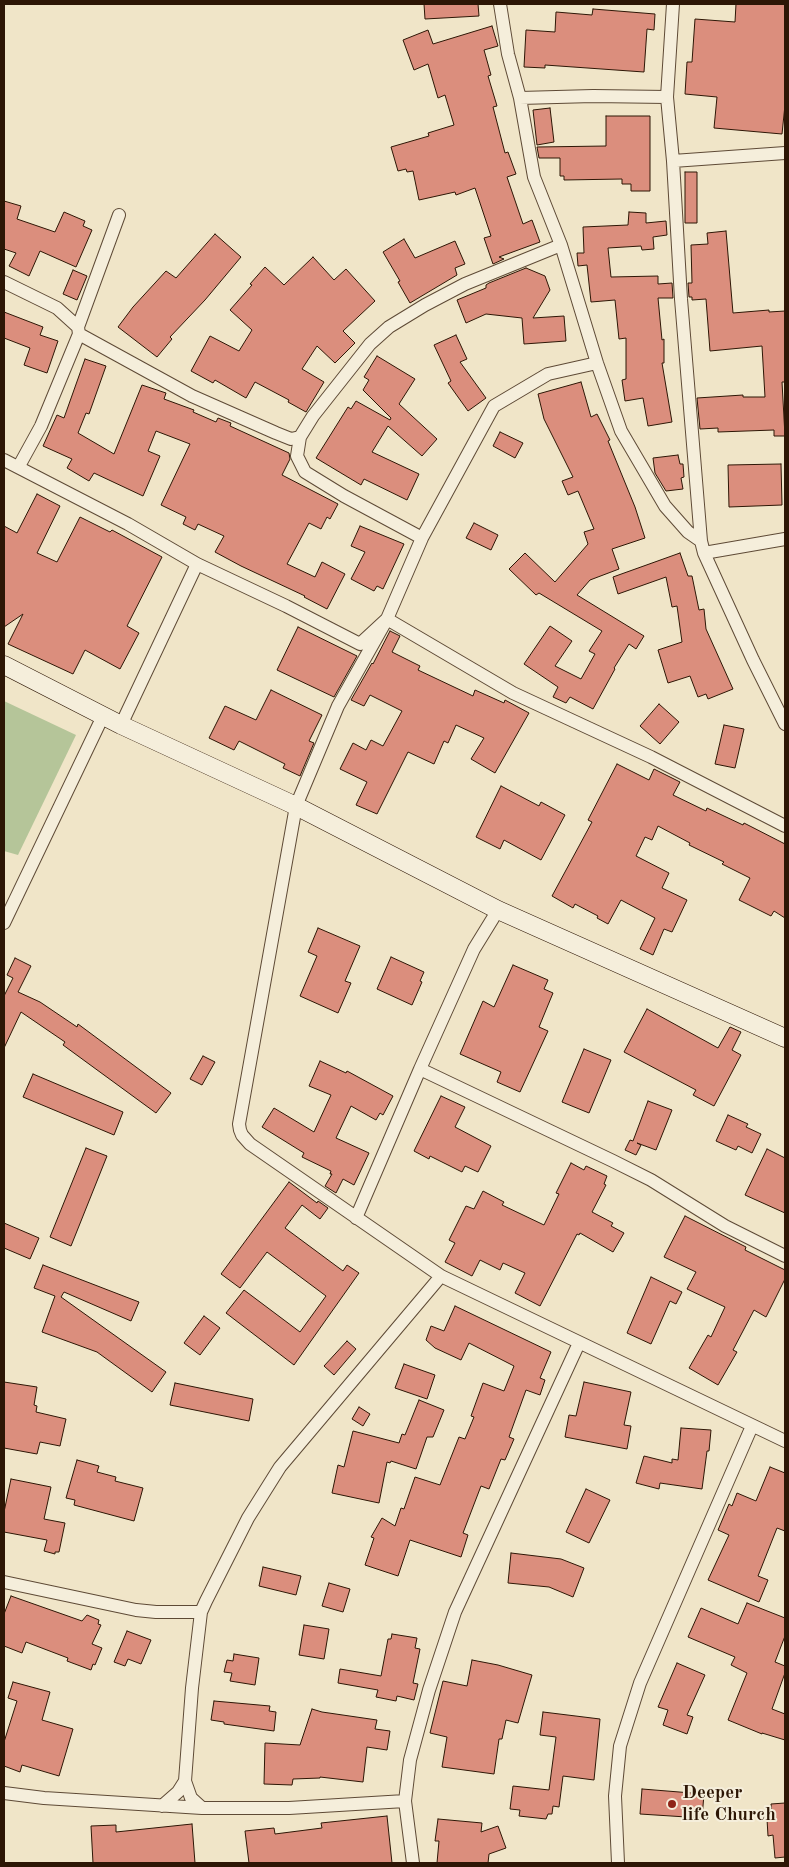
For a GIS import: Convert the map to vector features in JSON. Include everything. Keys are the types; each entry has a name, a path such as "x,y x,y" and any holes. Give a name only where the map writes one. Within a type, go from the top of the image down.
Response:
{"main road":[{"path":"4,665 121,725 296,806 498,910 785,1038"}],"street":[{"path":"500,4 508,54 520,98 534,177 561,245 597,363 621,431 665,506 703,547"},
{"path":"673,4 667,97 673,161 681,299 703,547 753,660 785,724"},
{"path":"520,98 593,96 667,97"},
{"path":"673,161 785,153"},
{"path":"19,466 41,426 120,215"},
{"path":"422,538 344,496 305,472 297,456 300,438 313,416 370,344 389,327 465,284 561,245"},
{"path":"4,282 57,308 78,331 192,396 291,439 300,438"},
{"path":"597,363 548,374 494,406 422,538 387,619 338,706 296,806 239,1124 240,1130 250,1144 441,1276 785,1441"},
{"path":"4,460 19,466 128,524 197,564 286,606 360,644 387,619"},
{"path":"703,547 785,538"},
{"path":"121,725 197,564"},
{"path":"387,619 513,693 651,757 785,826"},
{"path":"4,923 103,716"},
{"path":"356,1218 474,949 498,910"},
{"path":"420,1069 651,1180 726,1226 785,1256"},
{"path":"202,1808 191,1798 185,1781 192,1688 201,1612 248,1518 280,1468 441,1276"},
{"path":"413,1863 405,1801 412,1751 428,1690 455,1612 579,1343"},
{"path":"618,1863 615,1796 620,1746 640,1683 752,1426"},
{"path":"4,1582 136,1610 201,1612"},
{"path":"162,1806 178,1792 185,1781"},
{"path":"4,1793 44,1798 202,1808 289,1808 405,1801"}],"green space":[{"path":"4,701 76,735 18,855 4,851"}],"building":[{"path":"424,4 478,4 479,16 425,19"},
{"path":"736,4 785,4 785,105 782,134 714,128 717,97 685,94 687,62 692,62 695,19 735,22"},
{"path":"593,9 655,14 654,30 647,29 644,72 545,65 545,68 524,67 526,30 555,32 556,12 592,15"},
{"path":"492,26 498,46 484,50 491,75 488,76 497,106 493,107 505,153 508,152 516,174 507,177 523,224 532,220 540,242 499,257 504,259 493,264 484,238 491,236 475,188 456,195 455,192 419,200 413,171 407,172 406,169 398,171 391,147 429,136 428,133 454,125 445,95 438,98 428,64 414,70 403,40 428,30 433,44"},
{"path":"550,108 554,142 537,145 533,110"},
{"path":"606,116 650,116 650,191 631,191 631,184 622,184 622,179 564,180 564,176 560,176 560,158 539,158 537,147 606,146"},
{"path":"685,172 697,172 697,223 685,223"},
{"path":"4,201 21,206 17,219 55,232 64,212 85,221 83,226 92,230 76,267 40,251 29,276 9,266 16,253 4,249"},
{"path":"629,212 646,213 646,223 666,221 667,235 653,237 654,249 642,250 641,246 608,248 611,277 658,276 658,284 672,283 673,298 658,298 662,340 664,339 664,363 662,363 672,422 648,426 643,398 625,401 622,380 626,379 626,338 619,339 615,300 591,302 587,265 578,266 577,253 584,253 583,227 628,225"},
{"path":"726,231 733,313 769,310 769,312 785,311 785,382 782,382 785,436 774,436 774,430 718,432 718,428 700,429 697,398 743,395 743,397 765,397 762,346 710,351 706,299 692,300 692,297 689,297 688,283 692,283 691,245 708,244 707,233"},
{"path":"215,234 241,257 205,300 170,337 172,339 157,357 118,327 133,307 166,271 176,278"},
{"path":"404,239 415,258 455,241 465,264 455,268 457,275 410,303 383,252"},
{"path":"313,257 334,280 346,269 375,301 343,331 355,343 335,363 317,346 302,369 324,382 306,412 288,402 289,400 255,382 246,398 215,380 213,383 191,371 210,336 239,351 252,330 230,310 265,267 284,285"},
{"path":"526,268 545,276 550,290 533,318 564,316 566,341 524,344 522,318 486,314 466,323 457,300 486,288 486,285 489,283"},
{"path":"73,270 87,276 77,300 63,294"},
{"path":"4,312 43,327 40,335 58,341 47,373 24,365 30,348 4,338"},
{"path":"456,335 467,359 460,362 486,398 468,411 448,383 451,381 434,345"},
{"path":"377,356 415,379 399,404 437,439 422,456 388,426 372,452 419,474 407,500 364,479 361,485 316,458 348,407 351,409 356,401 390,420 391,418 363,390 369,380 364,377"},
{"path":"85,359 106,366 89,414 86,413 78,433 114,454 142,385 166,393 164,399 194,410 193,412 216,422 218,418 231,423 230,426 289,453 290,459 282,475 338,504 330,519 327,517 321,529 309,523 287,564 315,577 322,562 345,574 327,609 305,596 215,552 224,536 198,524 195,530 183,524 186,517 161,505 190,444 156,431 148,451 160,456 143,496 94,473 89,481 67,468 72,459 43,446 57,415 64,418"},
{"path":"581,382 591,417 597,414 610,440 608,441 635,507 645,538 612,549 619,569 590,580 577,595 644,636 636,649 629,644 593,709 570,697 566,703 553,697 558,687 524,664 550,626 572,641 555,666 581,679 595,654 589,651 602,631 539,593 536,595 509,569 525,553 555,582 588,544 584,532 594,529 578,491 568,495 562,481 573,477 544,419 538,394"},
{"path":"500,432 523,443 515,458 493,446"},
{"path":"678,455 680,464 683,464 684,477 681,478 683,489 666,491 655,473 653,458"},
{"path":"781,464 782,505 729,507 728,465"},
{"path":"37,494 60,506 37,553 57,562 80,517 110,532 112,530 162,557 127,626 139,633 120,669 85,650 73,674 8,644 23,614 4,627 4,526 17,533"},
{"path":"474,523 498,535 491,550 466,538"},
{"path":"360,526 404,544 383,589 377,586 374,591 351,579 365,552 351,546"},
{"path":"680,553 688,576 692,576 699,610 704,609 706,629 733,689 708,699 706,694 698,697 690,676 668,683 658,650 682,642 677,606 672,607 666,577 618,594 613,577"},
{"path":"298,627 357,656 334,697 277,670"},
{"path":"390,631 400,636 392,652 420,666 418,670 473,696 475,690 504,703 505,700 529,713 495,773 471,759 484,738 456,725 448,743 444,741 434,764 408,752 377,814 356,805 367,782 340,769 353,743 366,750 371,740 383,746 402,711 370,695 364,706 351,700"},
{"path":"271,690 322,715 309,741 314,743 300,776 283,768 285,764 239,741 234,750 209,738 225,706 256,720"},
{"path":"659,704 679,722 660,744 640,726"},
{"path":"724,725 744,729 735,768 715,764"},
{"path":"617,764 649,780 654,769 680,782 673,795 706,811 707,808 743,825 744,823 785,844 785,918 774,911 771,916 739,900 750,878 722,864 724,862 689,845 690,843 658,826 652,840 645,837 636,856 669,873 662,888 687,900 672,932 664,929 653,955 640,949 655,918 621,900 608,924 597,918 598,916 575,904 573,908 552,896 592,822 588,820"},
{"path":"501,786 539,806 541,802 565,815 541,860 504,840 500,849 476,837"},
{"path":"318,928 360,946 345,981 351,983 338,1013 300,996 317,956 308,952"},
{"path":"391,957 424,972 420,981 422,982 412,1005 377,989"},
{"path":"15,958 31,966 18,992 40,1002 77,1027 78,1024 171,1093 156,1113 63,1045 65,1042 21,1012 4,1048 4,996 13,978 7,975"},
{"path":"513,965 548,980 544,989 553,993 539,1027 548,1031 520,1092 497,1082 501,1072 460,1054 483,1001 494,1007"},
{"path":"647,1009 718,1048 730,1027 741,1032 732,1050 741,1055 714,1106 693,1095 696,1090 624,1052"},
{"path":"584,1049 611,1060 589,1113 562,1102"},
{"path":"203,1056 215,1062 202,1085 190,1079"},
{"path":"320,1061 346,1073 347,1071 393,1096 383,1115 380,1113 376,1120 351,1106 336,1138 369,1153 354,1185 343,1179 336,1193 325,1186 332,1174 330,1174 331,1171 302,1157 304,1153 262,1127 274,1108 314,1132 331,1095 309,1086"},
{"path":"33,1074 123,1112 114,1135 23,1097"},
{"path":"441,1096 465,1107 455,1127 491,1146 478,1172 465,1166 462,1172 430,1156 429,1159 414,1151"},
{"path":"648,1101 672,1110 656,1150 637,1143 641,1145 636,1155 625,1150 630,1140 633,1141"},
{"path":"728,1115 748,1124 746,1127 761,1134 752,1153 738,1146 736,1150 716,1141"},
{"path":"86,1148 107,1156 71,1246 50,1237"},
{"path":"767,1149 785,1158 785,1213 745,1195"},
{"path":"571,1163 584,1170 586,1166 607,1176 604,1184 606,1185 592,1212 613,1223 611,1226 624,1233 613,1252 580,1233 579,1235 577,1234 540,1306 515,1293 525,1273 503,1263 500,1270 480,1260 472,1276 445,1262 455,1243 449,1240 466,1206 474,1209 483,1191 504,1202 502,1205 544,1225 559,1194 556,1193"},
{"path":"289,1182 317,1203 318,1201 328,1208 320,1219 302,1205 285,1228 343,1271 347,1265 359,1273 294,1365 226,1313 244,1290 300,1332 326,1296 267,1252 240,1288 221,1274"},
{"path":"685,1216 746,1247 745,1250 785,1270 785,1279 766,1317 754,1310 733,1350 737,1352 718,1385 689,1368 708,1335 711,1337 725,1307 687,1289 696,1272 664,1257"},
{"path":"4,1223 39,1238 30,1259 4,1248"},
{"path":"43,1265 139,1302 131,1321 64,1292 61,1297 166,1372 152,1392 97,1352 42,1332 55,1296 34,1288"},
{"path":"651,1277 682,1292 676,1304 670,1301 651,1344 627,1333"},
{"path":"455,1306 551,1352 540,1378 545,1380 540,1395 526,1390 509,1437 514,1439 505,1460 501,1459 489,1489 481,1486 463,1533 468,1535 461,1557 410,1540 398,1576 365,1565 374,1538 371,1537 382,1518 395,1526 401,1508 404,1509 415,1477 440,1485 459,1437 465,1439 474,1417 471,1416 483,1383 504,1391 514,1366 469,1343 461,1360 435,1348 426,1340 431,1326 444,1331"},
{"path":"204,1316 220,1328 200,1355 184,1343"},
{"path":"347,1341 356,1349 334,1375 324,1366"},
{"path":"404,1364 435,1375 427,1399 395,1388"},
{"path":"4,1382 37,1387 34,1405 37,1406 36,1412 66,1419 60,1446 40,1442 37,1454 4,1448"},
{"path":"584,1382 631,1392 624,1425 631,1426 627,1449 565,1437 569,1415 576,1416"},
{"path":"175,1383 253,1399 249,1421 170,1405"},
{"path":"419,1400 444,1410 433,1437 427,1437 416,1469 391,1461 390,1463 387,1462 379,1503 332,1493 338,1465 344,1467 353,1431 399,1443 402,1434 405,1435"},
{"path":"359,1407 370,1414 363,1426 352,1419"},
{"path":"681,1428 711,1430 702,1489 660,1483 659,1489 636,1483 644,1456 672,1463 672,1459 678,1460"},
{"path":"77,1460 99,1466 97,1472 116,1477 115,1481 143,1488 134,1521 74,1505 75,1500 66,1498"},
{"path":"770,1467 785,1473 785,1531 777,1528 758,1576 768,1580 759,1602 708,1580 729,1535 718,1530 729,1504 732,1506 737,1493 756,1501"},
{"path":"11,1479 51,1487 44,1519 65,1523 59,1552 55,1552 55,1554 44,1551 47,1540 4,1532 4,1512"},
{"path":"586,1489 610,1500 589,1543 566,1532"},
{"path":"511,1553 561,1559 584,1568 573,1597 549,1587 508,1583"},
{"path":"263,1567 301,1576 296,1595 259,1586"},
{"path":"329,1583 350,1589 343,1612 322,1606"},
{"path":"11,1596 82,1621 87,1615 99,1620 98,1624 101,1625 92,1644 102,1648 91,1670 67,1661 68,1658 26,1642 22,1653 4,1646 4,1614"},
{"path":"747,1603 785,1618 785,1636 775,1662 785,1666 785,1673 772,1709 785,1714 785,1740 762,1734 728,1720 747,1673 731,1665 735,1657 688,1637 701,1608 738,1624"},
{"path":"304,1625 329,1629 324,1659 299,1655"},
{"path":"127,1631 151,1640 141,1664 128,1659 125,1666 114,1662"},
{"path":"392,1634 417,1638 415,1648 420,1649 413,1683 418,1684 414,1700 397,1696 396,1701 376,1697 378,1690 338,1683 340,1669 381,1676 388,1639 391,1639"},
{"path":"234,1654 259,1658 255,1685 230,1681 232,1673 224,1672 227,1660 233,1661"},
{"path":"472,1660 532,1675 518,1723 506,1720 502,1739 499,1739 494,1774 442,1767 447,1737 430,1733 443,1681 467,1686"},
{"path":"677,1663 705,1675 687,1715 693,1717 687,1734 663,1725 668,1710 658,1707"},
{"path":"13,1682 50,1692 42,1720 73,1729 59,1776 22,1765 20,1772 4,1766 4,1742 17,1701 8,1698"},
{"path":"214,1701 270,1706 269,1711 276,1712 274,1731 224,1724 224,1722 211,1720"},
{"path":"312,1709 377,1720 375,1729 390,1731 387,1750 367,1747 363,1782 320,1777 293,1779 292,1785 264,1784 265,1743 300,1745"},
{"path":"543,1712 600,1719 594,1780 563,1776 559,1807 553,1806 552,1814 548,1814 546,1819 519,1816 520,1810 510,1809 513,1786 549,1790 556,1737 540,1735"},
{"name":"Deeper life Church","path":"642,1789 704,1794 702,1818 640,1814"},
{"path":"785,1803 785,1857 775,1858 773,1835 768,1836 767,1819 772,1819 771,1804"},
{"path":"387,1816 392,1863 249,1863 245,1831 274,1828 275,1834 322,1828 321,1823"},
{"path":"438,1819 482,1823 481,1832 498,1826 506,1848 489,1854 488,1863 437,1863 439,1841 435,1841"},
{"path":"192,1824 195,1863 93,1863 91,1826 116,1825 116,1832"}],"place":[{"name":"Deeper life Church","path":"672,1804"}]}
